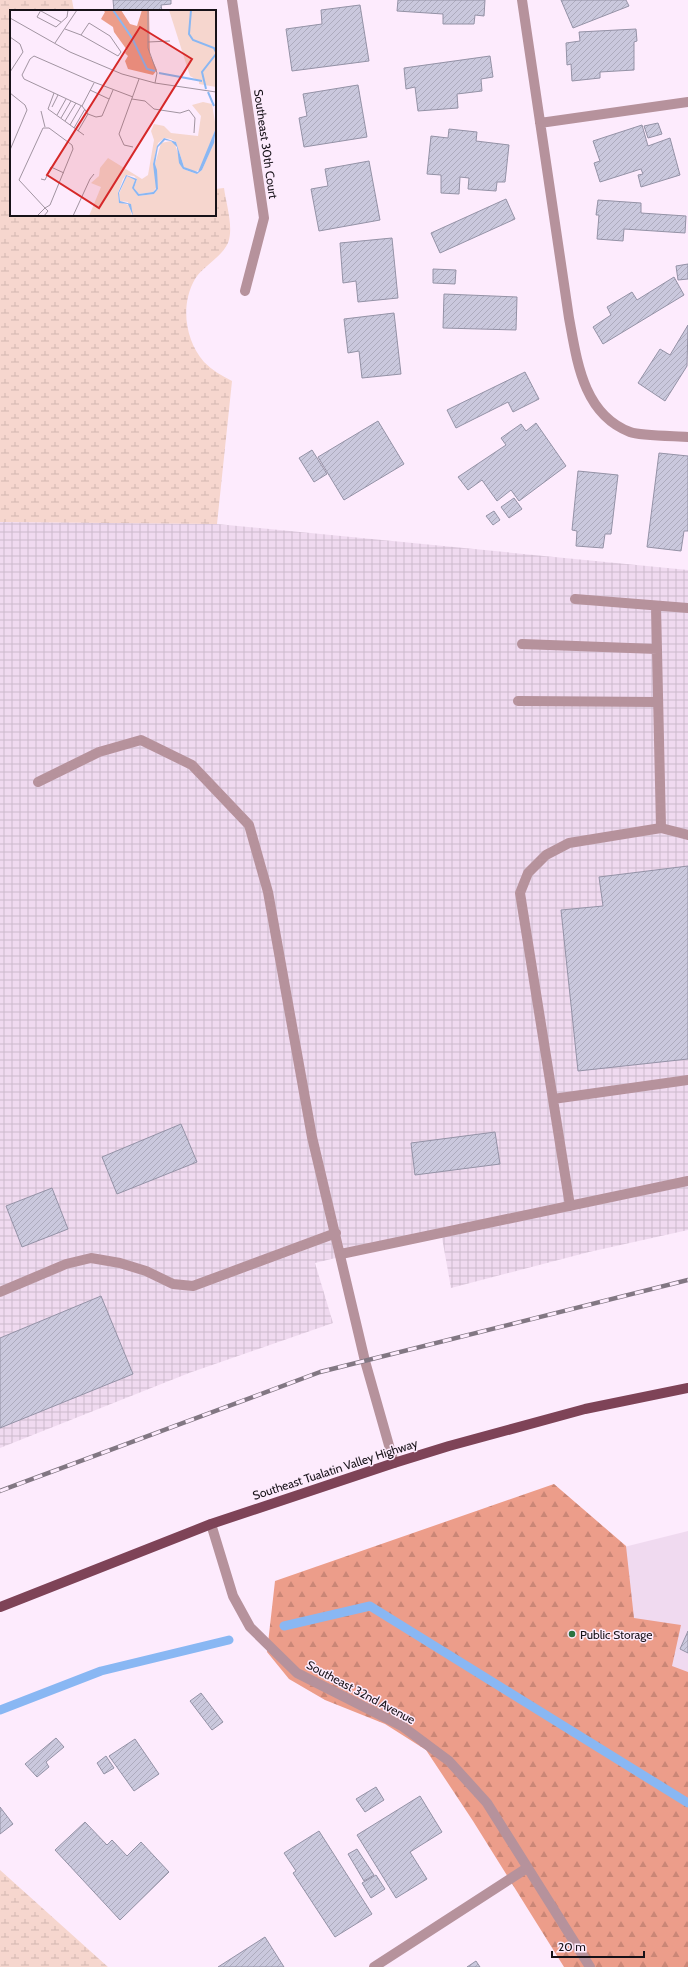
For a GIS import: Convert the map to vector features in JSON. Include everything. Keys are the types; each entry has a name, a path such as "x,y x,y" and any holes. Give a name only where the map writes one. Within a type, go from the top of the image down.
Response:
{"main road":[{"name":"Southeast Tualatin Valley Highway","path":"0,1607 211,1524 394,1463 449,1446 585,1409 688,1388"}],"street":[{"name":"Southeast 30th Court","path":"232,0 264,218 245,290"},
{"path":"522,0 569,318 577,364 584,385 594,403 607,420 631,432 688,437"},
{"path":"540,122 688,102"},
{"path":"575,599 688,608"},
{"path":"656,606 661,828"},
{"path":"522,644 657,649"},
{"path":"518,701 658,702"},
{"path":"38,782 99,752 141,740 192,765 249,825 268,892 312,1137 341,1254 365,1361 394,1463"},
{"path":"570,1206 520,893 528,873 546,855 569,843 661,828 688,835"},
{"path":"553,1099 688,1080"},
{"path":"341,1254 688,1181"},
{"path":"0,1292 66,1264 91,1258 120,1263 146,1271 173,1284 193,1286 336,1233"},
{"name":"Southeast 32nd Avenue","path":"211,1524 233,1596 250,1627 297,1673 402,1726 449,1762 487,1803 590,1967"},
{"path":"374,1967 527,1868"}],"shaded area":[{"path":"0,522 217,524 688,570 688,1230 589,1252 451,1288 441,1232 315,1263 333,1323 189,1373 0,1448"},
{"path":"688,1531 688,1762 532,1570"}],"green space":[{"path":"0,0 72,0 74,10 10,10 10,216 216,216 216,189 224,188 230,223 230,237 221,253 195,279 190,289 186,311 189,333 192,343 198,353 210,368 232,381 217,524 0,522"},
{"path":"554,1484 626,1546 634,1618 681,1625 672,1666 688,1672 688,1967 564,1967 473,1821 426,1750 385,1724 325,1700 289,1679 267,1652 275,1581"},
{"path":"0,1870 108,1967 0,1967"}],"building":[{"path":"113,0 171,0 171,4 161,5 162,10 114,10"},
{"path":"398,0 485,0 484,16 475,15 474,24 443,24 443,14 397,11"},
{"path":"561,0 626,0 629,6 573,28"},
{"path":"360,5 369,61 292,71 286,29 322,24 321,10"},
{"path":"636,29 637,41 634,42 634,70 600,72 600,78 572,81 571,64 567,65 566,43 580,41 579,32"},
{"path":"490,56 493,77 481,79 482,91 457,94 458,108 418,111 415,87 406,89 404,68"},
{"path":"358,85 367,137 304,147 299,118 307,116 303,94"},
{"path":"658,123 662,134 648,138 644,126"},
{"path":"642,125 648,146 670,138 680,175 641,187 638,175 643,174 641,169 600,182 594,163 600,161 593,141"},
{"path":"449,129 477,132 476,141 509,145 505,182 497,182 496,191 468,189 469,178 460,177 459,194 441,193 441,175 427,174 431,136 448,138"},
{"path":"369,161 380,220 319,231 311,189 328,186 325,169"},
{"path":"506,199 515,219 440,253 431,233"},
{"path":"598,200 641,203 641,213 686,216 685,233 624,229 623,241 597,239 599,215 596,215"},
{"path":"392,238 398,298 358,302 356,281 343,283 340,243"},
{"path":"688,264 688,279 678,280 676,266"},
{"path":"433,269 456,270 455,284 433,283"},
{"path":"674,277 684,295 603,344 593,327 611,315 607,307 632,292 637,300"},
{"path":"444,294 517,297 516,330 443,328"},
{"path":"394,313 401,374 362,378 359,351 348,353 344,319"},
{"path":"688,325 687,366 665,401 638,383 660,349 670,355"},
{"path":"525,372 539,399 513,412 508,402 456,428 447,410"},
{"path":"378,421 404,464 344,500 318,457"},
{"path":"536,423 566,466 519,501 511,490 497,501 482,480 468,490 458,477 506,445 501,438 521,424 526,431"},
{"path":"312,450 327,474 314,482 299,458"},
{"path":"659,453 688,456 688,531 684,531 681,551 647,547"},
{"path":"578,471 618,475 611,534 605,534 603,548 576,546 577,531 572,530"},
{"path":"514,498 522,509 509,518 501,507"},
{"path":"494,511 500,520 493,525 486,516"},
{"path":"688,866 688,1059 578,1071 561,910 603,906 599,877"},
{"path":"181,1124 197,1162 117,1194 102,1157"},
{"path":"495,1132 500,1164 415,1175 411,1143"},
{"path":"52,1188 68,1229 22,1247 6,1206"},
{"path":"101,1296 133,1374 0,1428 0,1338"},
{"path":"688,1631 688,1653 680,1649"},
{"path":"201,1693 223,1722 212,1730 190,1701"},
{"path":"56,1738 64,1747 46,1762 49,1767 37,1777 25,1764"},
{"path":"135,1739 159,1774 134,1791 109,1756"},
{"path":"106,1756 114,1768 104,1774 97,1763"},
{"path":"376,1787 384,1800 365,1812 356,1799"},
{"path":"420,1796 442,1832 410,1852 427,1879 396,1898 357,1835"},
{"path":"0,1807 13,1824 0,1834"},
{"path":"85,1822 107,1845 112,1840 127,1856 141,1842 169,1872 120,1920 55,1850"},
{"path":"319,1831 372,1914 335,1937 293,1873 296,1871 284,1853"},
{"path":"357,1849 374,1875 364,1881 348,1854"},
{"path":"376,1875 385,1889 371,1898 362,1883"},
{"path":"265,1937 284,1967 218,1967"},
{"path":"476,1961 480,1967 467,1967"}],"waterway":[{"path":"284,1626 370,1606 688,1803"},
{"path":"0,1710 101,1671 229,1640"}],"railway":[{"path":"0,1491 320,1372 688,1280"}],"place":[{"name":"Public Storage","path":"572,1634"}]}
